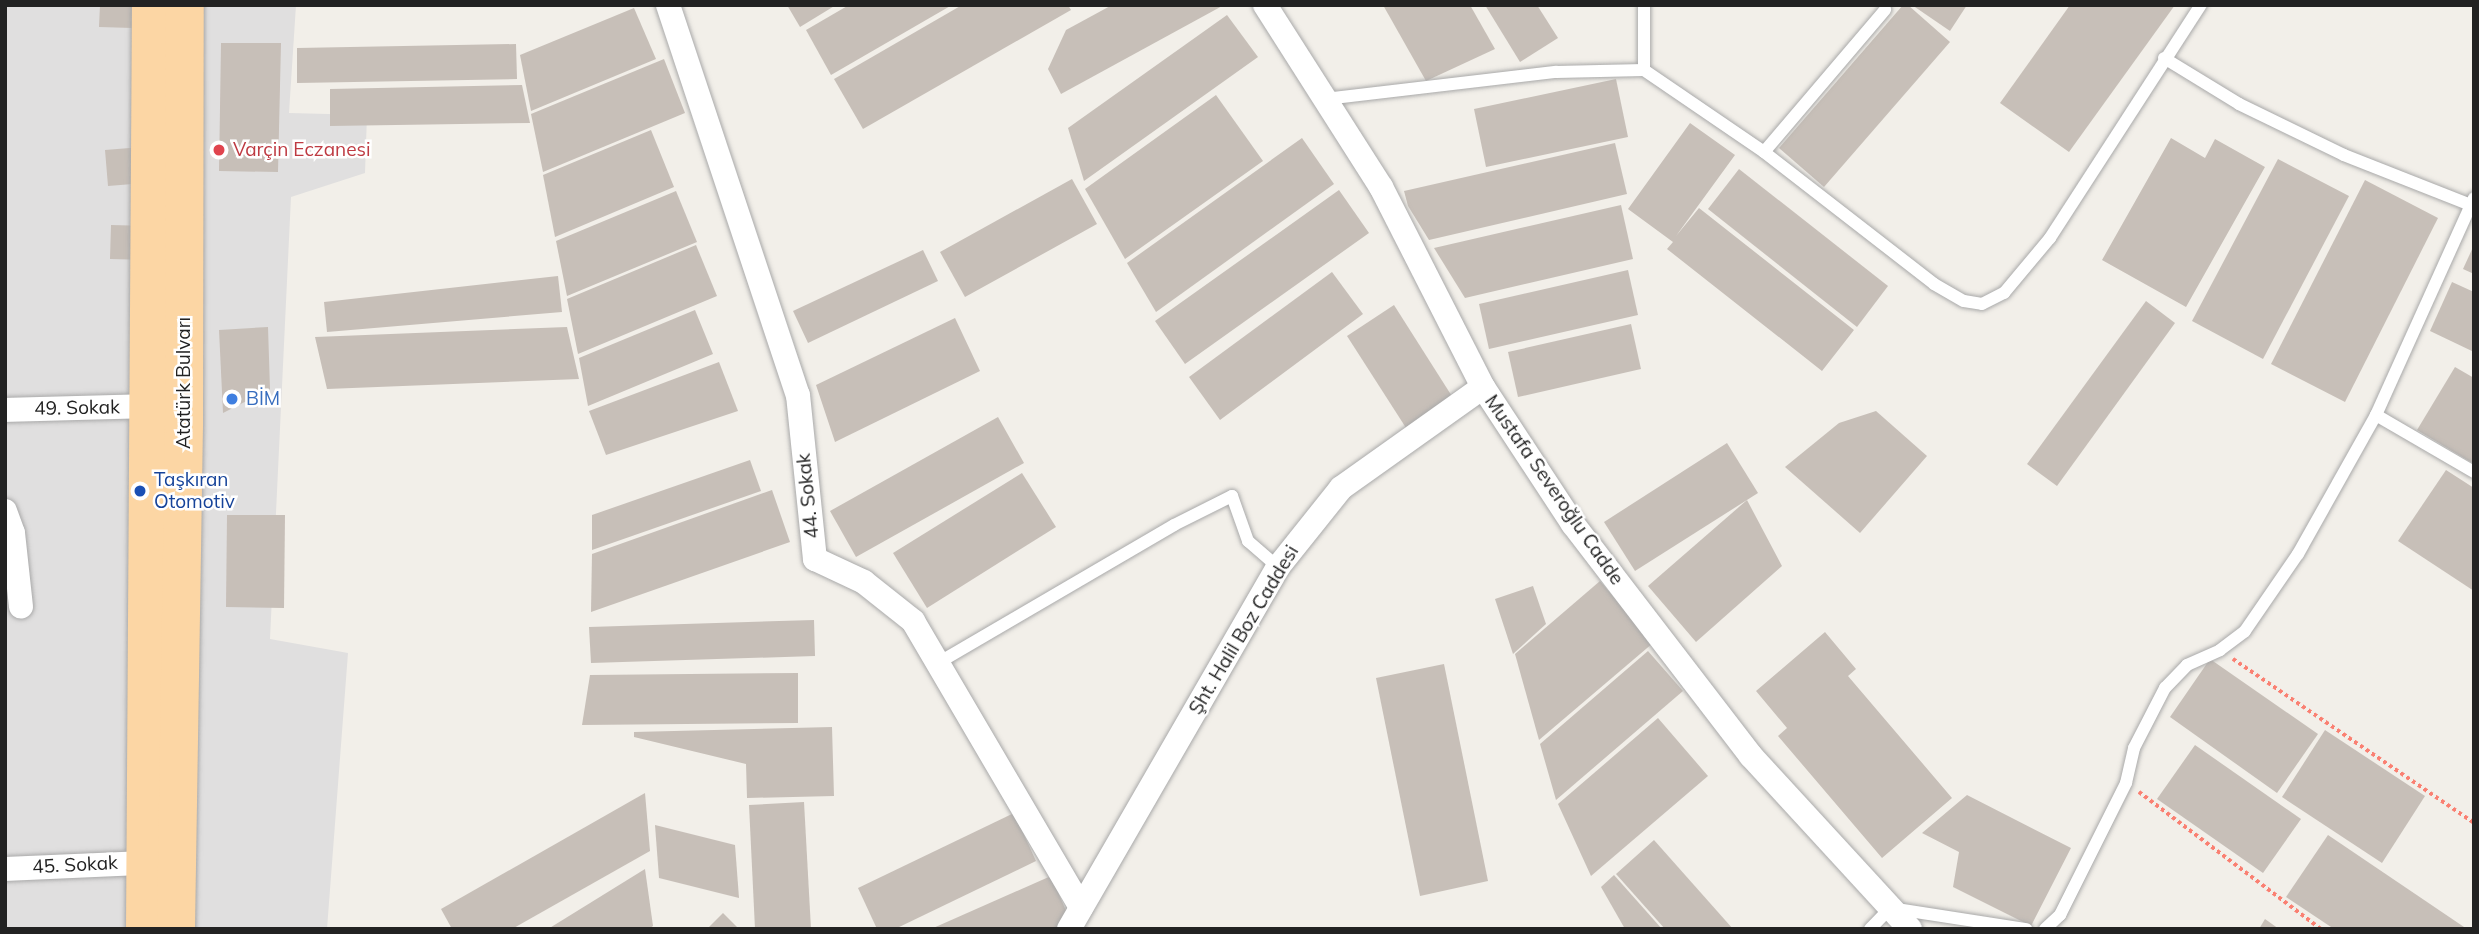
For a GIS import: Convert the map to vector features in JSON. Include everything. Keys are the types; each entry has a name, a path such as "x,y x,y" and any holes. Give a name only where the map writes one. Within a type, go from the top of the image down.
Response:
{"main road":[{"name":"Atatürk Bulvarı","path":"145,929 151,5"},
{"name":"Atatürk Bulvarı","path":"176,929 184,425 185,5"}],"street":[{"name":"44. Sokak","path":"668,5 798,395 815,559 864,582 913,621 1081,907"},
{"name":"Mustafa Severoğlu Cadde","path":"1265,5 1381,187 1483,387 1573,524 1743,746 1910,929"},
{"name":"Şht. Halil Boz Caddesi","path":"1069,929 1278,567 1341,488 1483,387"},
{"name":"49. Sokak","path":"5,410 149,407"},
{"path":"5,511 13,533 22,607"},
{"name":"45. Sokak","path":"5,869 145,863"}],"lane":[{"path":"1644,5 1644,70"},
{"path":"1325,99 1556,72 1644,70 1764,152 1934,284 1964,301 1982,304 2004,293 2050,238 2164,58 2201,5"},
{"path":"1764,152 1885,9"},
{"path":"2045,929 2060,915 2126,783 2134,748 2165,688 2188,665 2220,650 2245,631 2298,554 2376,415 2472,201 2344,155 2239,104 2164,58"},
{"path":"2376,415 2474,472"},
{"path":"938,663 1174,525 1232,496 1248,541 1278,567"},
{"path":"1870,929 1891,908 2026,929"}],"path":[{"path":"2220,650 2474,823"},
{"path":"2126,783 2321,929"}],"shaded area":[{"path":"5,5 296,5 289,113 367,115 365,173 291,197 270,639 348,653 327,929 5,929"}],"building":[{"path":"100,5 134,5 133,28 99,27"},
{"path":"787,5 836,5 800,27"},
{"path":"849,5 952,5 831,75 806,30"},
{"path":"962,5 1068,5 1071,10 863,129 834,79"},
{"path":"1112,5 1224,5 1061,94 1048,69 1066,30"},
{"path":"1383,5 1470,5 1495,49 1426,81"},
{"path":"1485,5 1537,5 1558,38 1520,62"},
{"path":"1903,5 1908,5 1950,42 1824,187 1779,148"},
{"path":"1912,5 1967,5 1950,31"},
{"path":"2070,5 2175,5 2069,152 2000,103"},
{"path":"634,8 656,59 531,111 520,55"},
{"path":"1227,15 1258,57 1084,181 1068,128"},
{"path":"221,43 281,43 278,172 219,171"},
{"path":"516,44 517,79 297,83 297,48"},
{"path":"664,59 685,113 543,172 531,114"},
{"path":"1616,79 1628,137 1486,167 1474,109"},
{"path":"522,85 530,123 330,126 330,89"},
{"path":"1216,95 1263,161 1125,259 1085,189"},
{"path":"1690,123 1735,155 1676,236 1699,208 1854,330 1822,371 1667,249 1673,242 1628,209"},
{"path":"651,130 674,187 555,237 543,175"},
{"path":"1302,138 1334,184 1156,312 1127,263"},
{"path":"2171,138 2205,158 2215,139 2265,167 2186,307 2102,260"},
{"path":"1615,143 1627,194 1429,240 1408,206 1404,191"},
{"path":"142,147 145,183 108,186 105,150"},
{"path":"2278,159 2349,196 2263,359 2192,321"},
{"path":"1739,169 1888,286 1857,327 1708,209"},
{"path":"1072,179 1097,224 965,297 940,252"},
{"path":"2365,180 2438,218 2345,402 2271,364"},
{"path":"1339,190 1369,233 1185,364 1155,321"},
{"path":"676,191 697,242 567,296 556,241"},
{"path":"1621,205 1633,259 1465,298 1434,248"},
{"path":"111,225 150,226 149,260 110,259"},
{"path":"696,245 717,296 578,354 567,299"},
{"path":"2474,245 2474,274 2463,269"},
{"path":"923,250 938,281 808,343 793,311"},
{"path":"1628,270 1638,315 1489,349 1479,304"},
{"path":"1332,272 1363,314 1220,420 1189,377"},
{"path":"558,276 562,312 327,332 324,302"},
{"path":"2452,282 2474,292 2474,352 2430,331"},
{"path":"2146,301 2175,323 2057,486 2027,464"},
{"path":"1394,305 1455,401 1408,431 1347,336"},
{"path":"695,310 713,354 588,406 579,358"},
{"path":"955,318 980,371 835,442 816,385"},
{"path":"1631,324 1641,369 1518,397 1508,352"},
{"path":"268,327 270,389 223,413 219,330"},
{"path":"567,327 579,379 327,389 315,337"},
{"path":"719,362 738,411 606,455 589,411"},
{"path":"2455,367 2474,378 2474,464 2417,430"},
{"path":"1876,411 1927,456 1860,533 1785,467 1839,423"},
{"path":"998,417 1024,463 856,557 830,511"},
{"path":"1727,443 1758,493 1635,571 1604,522"},
{"path":"750,460 761,491 592,550 592,515"},
{"path":"2446,470 2474,488 2474,591 2398,541"},
{"path":"1022,473 1056,527 927,608 893,553"},
{"path":"772,490 790,542 591,612 592,554"},
{"path":"1747,500 1782,566 1696,642 1648,586"},
{"path":"227,515 285,515 284,608 226,607"},
{"path":"1600,581 1653,643 1539,740 1515,654"},
{"path":"1533,586 1546,624 1513,654 1495,599"},
{"path":"814,620 815,656 591,663 589,627"},
{"path":"1825,632 1856,669 1848,676 1952,798 1882,858 1778,736 1787,728 1756,691"},
{"path":"1648,651 1683,691 1556,800 1540,744"},
{"path":"2210,659 2318,734 2277,793 2170,717"},
{"path":"1444,664 1488,881 1420,896 1376,678"},
{"path":"798,673 798,723 582,725 590,675"},
{"path":"1658,718 1708,776 1591,876 1558,804"},
{"path":"832,727 834,796 747,798 746,764 634,737 634,732"},
{"path":"2325,730 2425,796 2382,863 2282,797"},
{"path":"2195,745 2301,819 2263,873 2157,799"},
{"path":"645,793 650,851 512,929 452,929 441,909"},
{"path":"1967,795 2071,848 2031,926 1953,887 1959,852 1922,833"},
{"path":"804,802 811,929 755,929 749,805"},
{"path":"1014,813 1036,861 895,929 877,929 858,888"},
{"path":"655,825 735,845 739,898 659,878"},
{"path":"2328,835 2467,929 2334,929 2286,897"},
{"path":"1654,840 1733,929 1665,929 1616,874"},
{"path":"645,869 653,926 649,929 548,929"},
{"path":"1614,875 1662,929 1625,929 1601,887"},
{"path":"1051,876 1067,913 1058,929 931,929"},
{"path":"723,913 739,929 707,929"},
{"path":"2265,919 2279,929 2259,929"}],"place":[{"name":"Varçin Eczanesi","path":"219,150"},
{"name":"BİM","path":"232,399"},
{"name":"Taşkıran Otomotiv","path":"140,491"}]}
